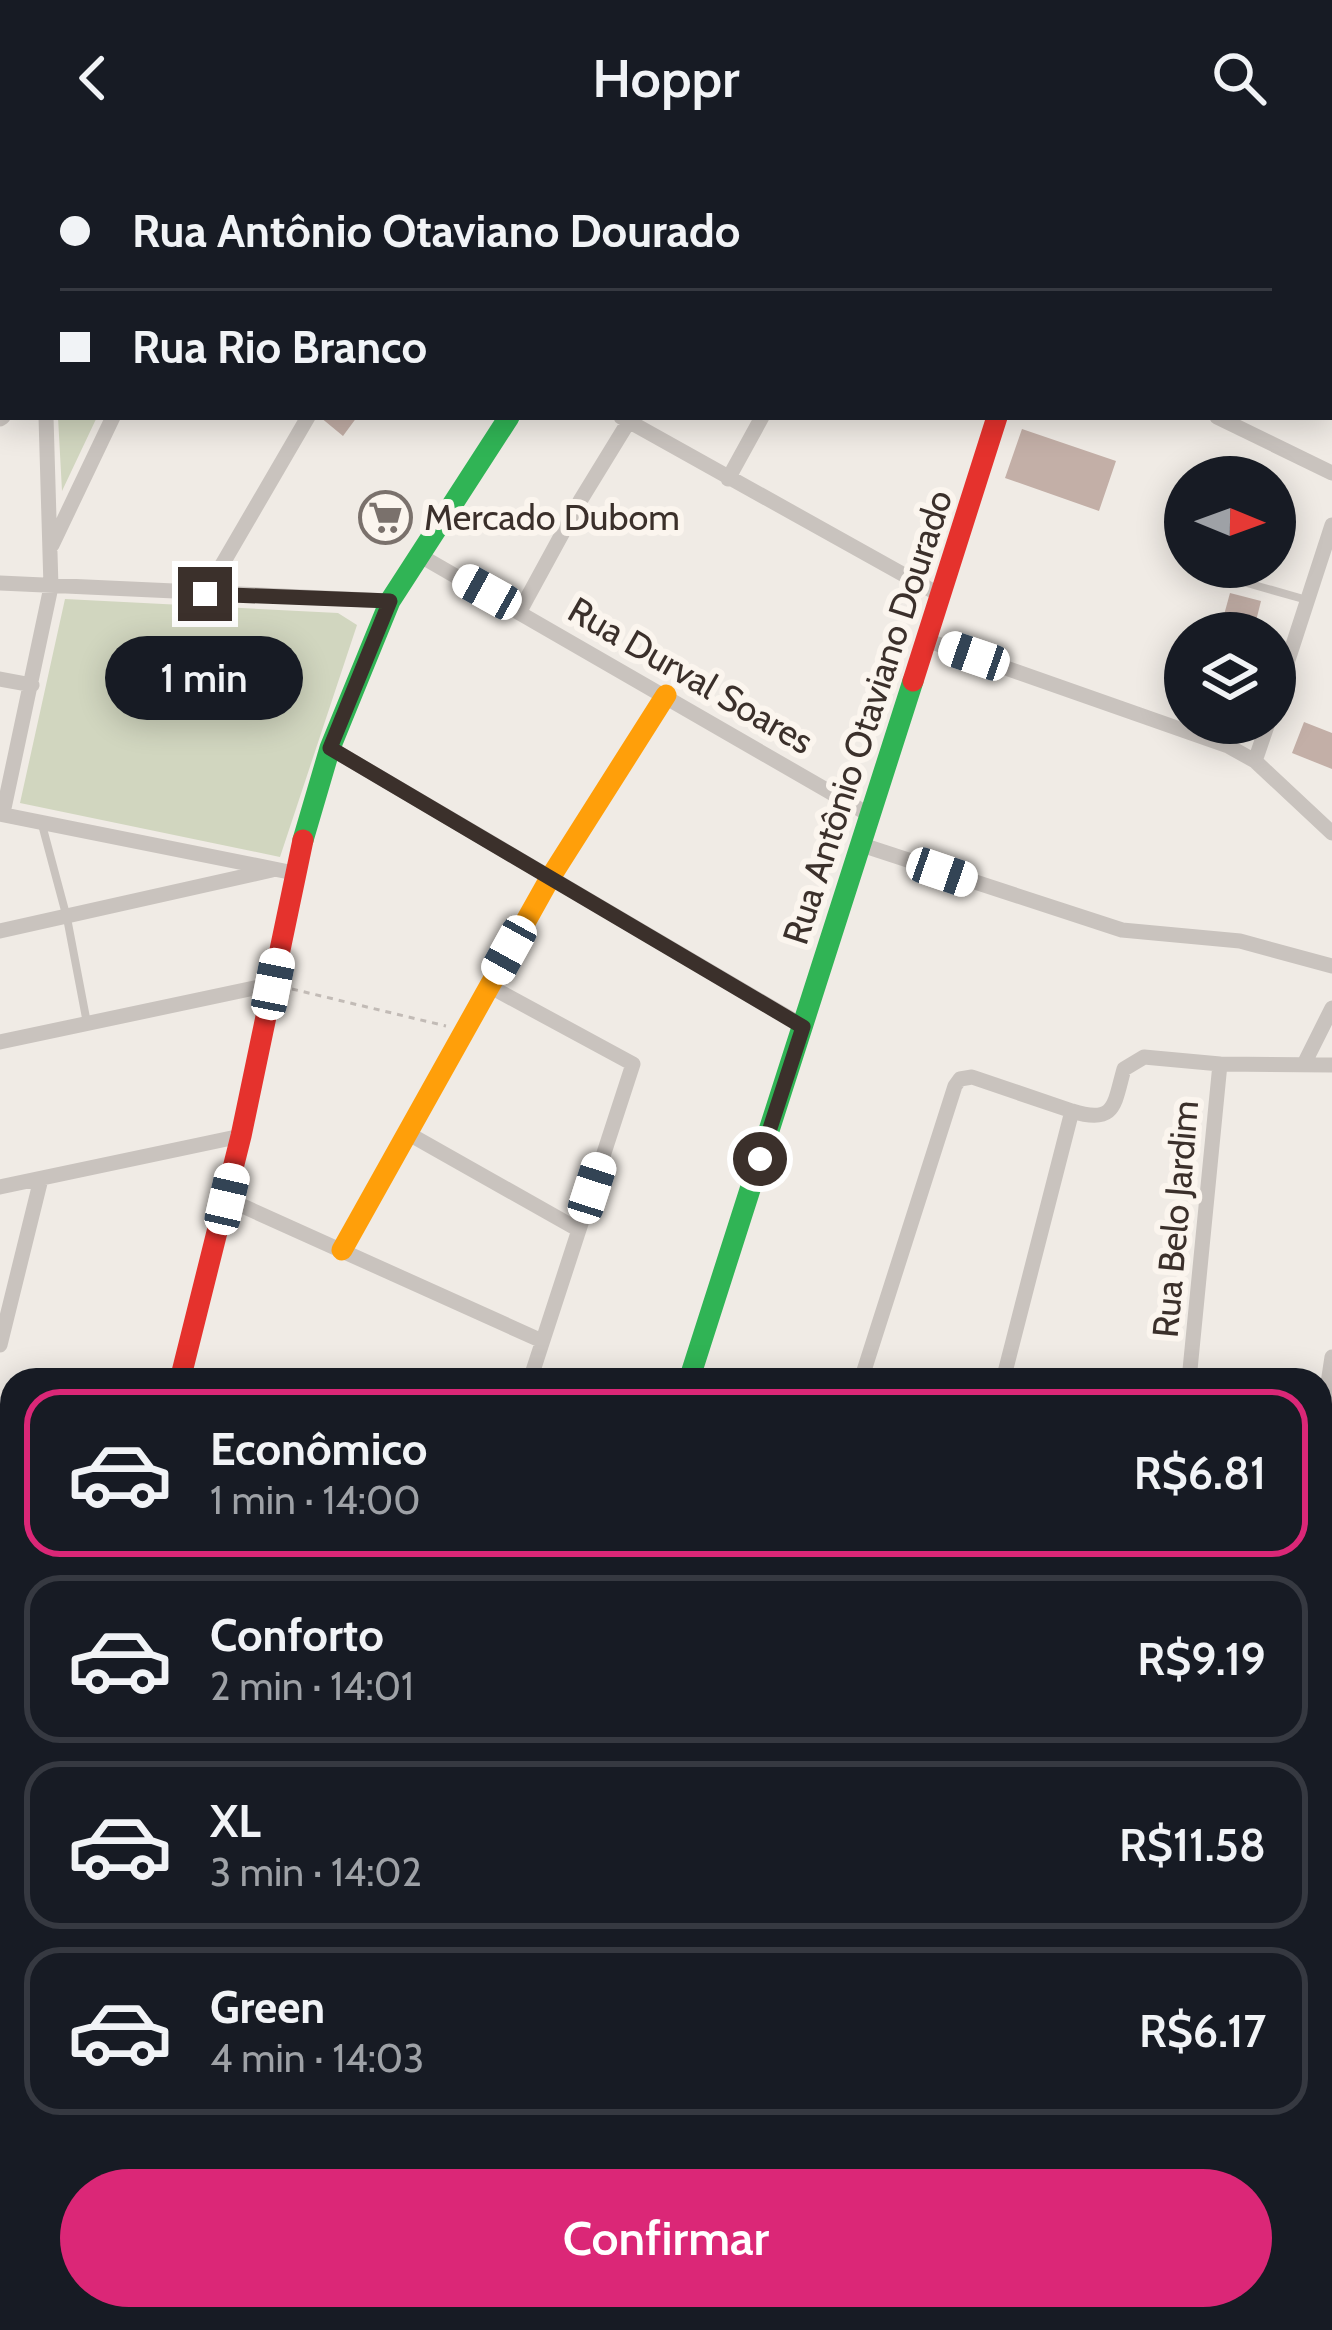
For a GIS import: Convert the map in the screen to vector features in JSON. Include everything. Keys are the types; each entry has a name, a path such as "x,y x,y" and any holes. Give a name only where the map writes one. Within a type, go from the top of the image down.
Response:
{"street":[{"path":"46,420 51,587 2,807 40,820 285,871"},
{"path":"51,548 112,420"},
{"path":"205,594 306,420"},
{"path":"183,1368 227,1199 273,984 285,871 390,601 507,420"},
{"path":"520,610 624,420"},
{"path":"627,420 940,595"},
{"path":"728,479 760,420"},
{"name":"Rua Antônio Otaviano Dourado","path":"693,1368 997,420"},
{"path":"1223,420 1332,472"},
{"path":"1296,634 1332,525"},
{"name":"Rua Durval Soares","path":"418,555 868,814"},
{"path":"0,583 390,601"},
{"path":"928,640 1228,746 1255,761 1332,833"},
{"path":"0,679 32,685"},
{"path":"342,1250 550,878 666,695"},
{"path":"1255,761 1261,744"},
{"path":"330,748 803,1027"},
{"path":"859,844 1122,930 1240,941 1332,966"},
{"path":"0,931 285,871"},
{"path":"0,1042 273,984"},
{"path":"489,986 633,1064 534,1368"},
{"path":"1305,1062 1332,1008"},
{"path":"865,1368 960,1079 972,1077 1089,1116 1105,1115 1113,1107 1124,1069 1134,1059 1332,1065"},
{"name":"Rua Belo Jardim","path":"1191,1368 1220,1064"},
{"path":"1006,1368 1072,1111"},
{"path":"409,1134 579,1230"},
{"path":"0,1187 241,1136"},
{"path":"0,1345 41,1179"},
{"path":"227,1199 542,1341"}],"lane":[{"path":"1265,588 1307,600"},
{"path":"40,820 67,918 87,1025"}],"path":[{"path":"273,984 462,1030"}],"green space":[{"path":"58,420 96,420 62,491"},
{"path":"65,599 338,613 357,625 280,857 20,803"}],"building":[{"path":"324,420 355,420 343,436"},
{"path":"1022,429 1116,461 1099,511 1005,478"},
{"path":"1230,593 1261,601 1258,612 1225,612"},
{"path":"1304,722 1332,733 1332,769 1292,753"}],"traffic: fast":[{"path":"303,840 330,748 390,601 507,420"},
{"path":"693,1368 913,681"}],"traffic: slow":[{"path":"342,1250 550,878 666,695"}],"traffic: jam":[{"path":"913,681 996,420"},
{"path":"183,1368 241,1136 303,840"}],"place":[{"name":"Mercado Dubom","path":"385,517"}],"route":[{"path":"205,594 390,601 330,748 803,1027 760,1159"}]}
